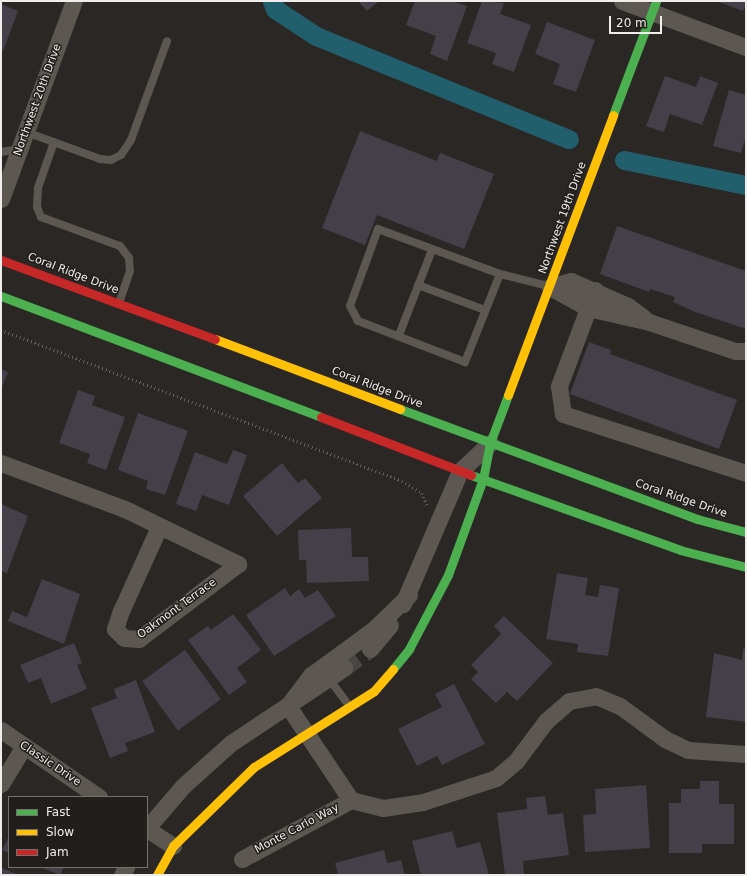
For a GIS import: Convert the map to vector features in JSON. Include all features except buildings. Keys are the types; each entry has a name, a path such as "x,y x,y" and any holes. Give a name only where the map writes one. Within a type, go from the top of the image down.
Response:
{"main road":[{"name":"Northwest 19th Drive","path":"157,875 173,846 254,767 307,736 374,691 409,649 448,575 483,479 490,443 550,287 654,7"},
{"name":"Coral Ridge Drive","path":"1,260 697,519 746,532"},
{"path":"1,296 460,471 680,550 746,567"}],"street":[{"name":"Northwest 20th Drive","path":"1,199 74,1"},
{"path":"622,1 654,7 746,47"},
{"path":"550,287 571,281 595,290 628,306 649,322"},
{"path":"550,287 588,308 649,322 735,351 746,351"},
{"path":"595,290 559,386 563,414 746,473"},
{"path":"370,650 409,595 460,471 490,443"},
{"name":"Oakmont Terrace","path":"1,463 125,509 159,527 238,564 139,639 124,638 115,629 121,611 159,527"},
{"path":"288,706 311,675 373,630 409,595"},
{"path":"148,827 183,786 231,743 344,668"},
{"name":"Monte Carlo Way","path":"288,706 351,800 383,808 423,802 496,778 516,761 546,721 569,701 596,696 620,706 642,724 688,750 746,754"},
{"name":"Classic Drive","path":"1,730 98,796"},
{"path":"1,784 24,746"},
{"name":"Monte Carlo Way","path":"242,859 351,800"},
{"path":"148,829 173,846"}],"lane":[{"path":"26,132 100,159 111,160 121,155 131,140 168,41"},
{"path":"54,142 38,188 37,208 41,216 120,246 129,258 130,270 119,304"},
{"path":"1,152 19,150"},
{"path":"500,274 465,362 399,335 358,321 350,306 378,229 500,274 550,287"},
{"path":"399,335 432,250"},
{"path":"418,285 486,310"},
{"path":"329,679 350,707"}],"path":[{"path":"1,330 402,481 422,493 428,511"}],"waterway":[{"path":"272,1 275,9 316,36 569,139"},
{"path":"624,160 746,185"}],"tunnel":[{"path":"344,668 370,649"}],"traffic: fast":[{"path":"613,115 656,1"},
{"path":"1,296 321,417"},
{"path":"393,669 409,649 448,575 483,479 490,443 508,395"},
{"path":"400,409 697,519 746,532"},
{"path":"471,475 680,550 746,567"}],"traffic: slow":[{"path":"508,395 613,115"},
{"path":"215,339 400,409"},
{"path":"157,875 173,846 254,767 374,691 393,669"}],"traffic: jam":[{"path":"1,260 215,339"},
{"path":"321,417 471,475"}]}
